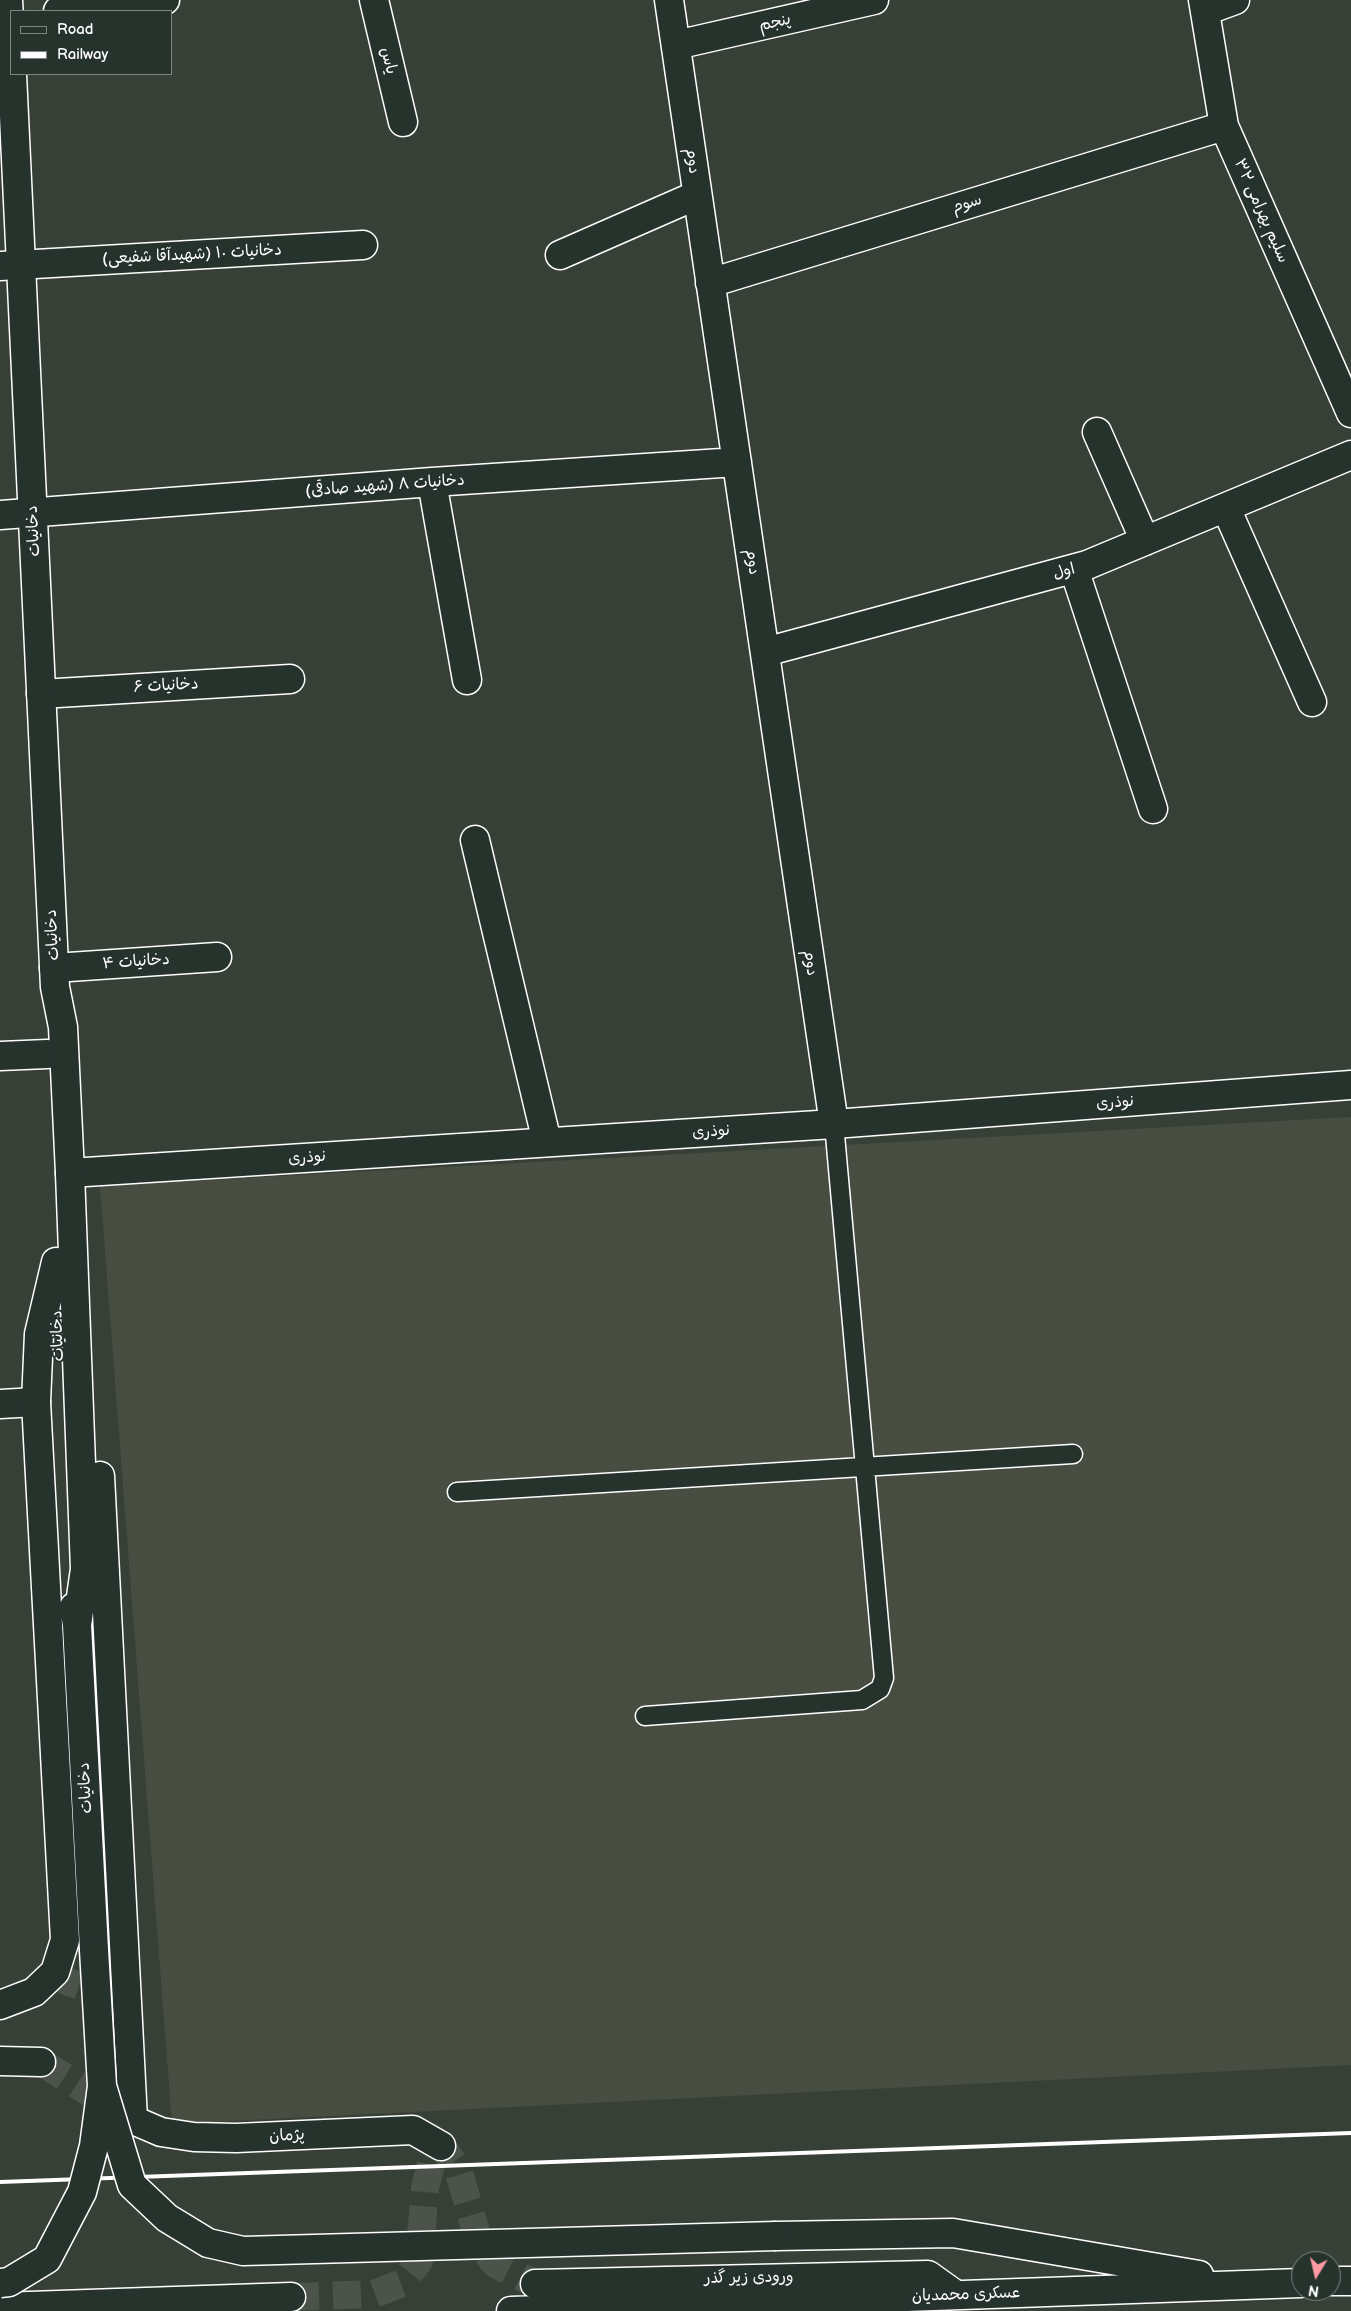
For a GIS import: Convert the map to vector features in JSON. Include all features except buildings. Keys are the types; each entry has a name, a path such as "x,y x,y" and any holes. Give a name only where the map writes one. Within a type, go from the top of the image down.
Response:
{"street":[{"path":"68,10 165,0"},
{"name":"یاس","path":"374,0 403,122"},
{"name":"دوم","path":"669,0 834,1124"},
{"name":"پنجم","path":"676,45 838,4 874,0"},
{"path":"1204,5 1235,0"},
{"name":"سلیم بهرامی ۳۲","path":"1204,5 1224,126 1351,413"},
{"path":"7,12 10,46"},
{"name":"دخانیات","path":"12,75 11,266 33,512 55,978 64,1027 70,1173 65,1261"},
{"name":"سوم","path":"710,282 1224,126"},
{"path":"560,256 697,195"},
{"name":"دخانیات ۱۰ (شهیدآقا شفیعی)","path":"11,266 363,245"},
{"path":"1097,432 1145,541"},
{"name":"اول","path":"765,652 1074,569 1351,455"},
{"name":"دخانیات ۸ (شهید صادقی)","path":"0,515 432,482 737,462"},
{"path":"432,482 468,680"},
{"path":"1226,508 1312,702"},
{"path":"1074,569 1153,809"},
{"name":"دخانیات ۶","path":"41,694 290,679"},
{"path":"475,840 547,1142"},
{"name":"دخانیات ۴","path":"55,978 217,957"},
{"name":"دخانیات","path":"55,978 47,1023 46,1054 65,1261 85,1569 77,1625 102,2086"},
{"path":"0,1056 46,1054"},
{"name":"نوذری","path":"70,1173 834,1124 1351,1085"},
{"path":"0,2005 34,1992 55,1972 65,1940 36,1402 39,1334 65,1261"},
{"name":"پژمان","path":"65,1261 93,1335 133,2120 161,2132 194,2138 236,2138 413,2130 441,2146"},
{"path":"0,1404 36,1402"},
{"path":"0,2061 41,2062"},
{"path":"102,2086 132,2185 167,2218 208,2243 243,2251 776,2236 952,2234 1254,2284"},
{"path":"0,2283 9,2282 47,2259 67,2222 82,2192 94,2146 102,2086"},
{"name":"ورودی زیر گذر","path":"535,2284 928,2275 956,2296"},
{"name":"عسکری محمدیان","path":"511,2311 1291,2283"},
{"path":"0,2307 290,2297"}],"lane":[{"path":"646,1716 862,1700 880,1689 884,1678 834,1124"},
{"path":"457,1492 1073,1454"}],"shaded area":[{"path":"1351,1117 1351,2065 172,2124 100,1186"}],"tunnel":[{"path":"55,1972 68,1982 84,1987 114,1978 124,1966"},
{"path":"41,2062 120,2112"},
{"path":"291,2297 374,2294 402,2283 419,2261 425,2188 431,2164 441,2146 458,2169 479,2242 495,2264 535,2284"}],"railway":[{"path":"0,2182 1351,2133"}]}
